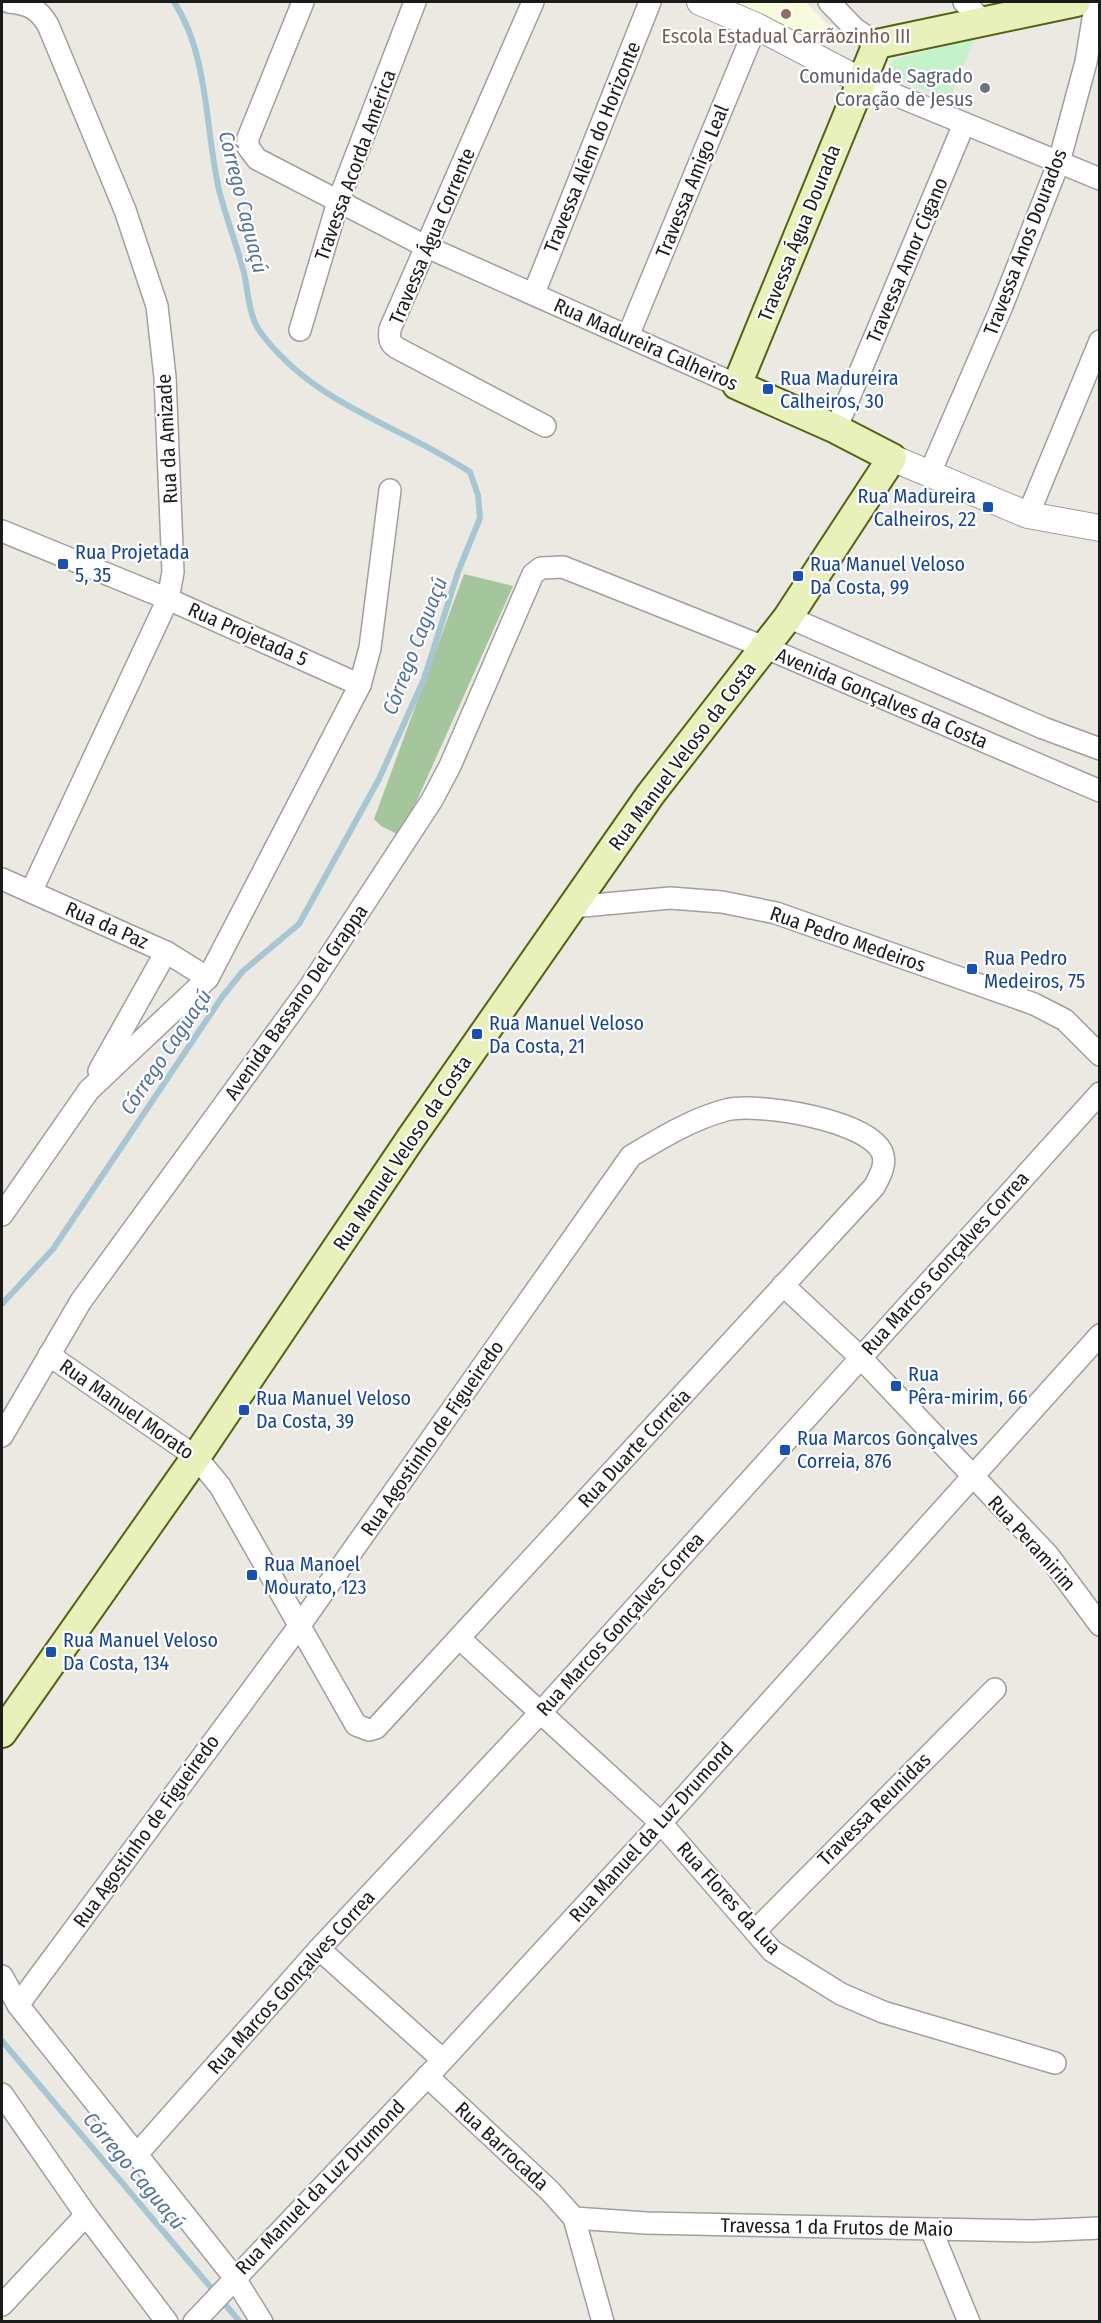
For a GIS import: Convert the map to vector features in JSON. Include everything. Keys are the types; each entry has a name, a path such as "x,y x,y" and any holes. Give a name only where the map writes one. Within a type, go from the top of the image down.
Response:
{"main road":[{"path":"861,81 877,44 973,11 1077,2"},
{"name":"Travessa Água Dourada","path":"737,385 861,81"},
{"name":"Rua Madureira Calheiros","path":"737,385 836,429 892,458"},
{"name":"Rua Manuel Veloso da Costa","path":"2,1733 196,1456 411,1138 650,795 788,617 892,458"}],"street":[{"name":"Rua da Amizade","path":"9,2 25,3 40,12 48,25 125,210 157,306 165,389 172,572 168,599 31,892"},
{"name":"Rua Madureira Calheiros","path":"303,2 248,138 248,147 257,159 427,247 737,385"},
{"name":"Travessa Acorda América","path":"300,330 338,202 415,2"},
{"name":"Travessa Água Corrente","path":"533,2 390,329 391,344 545,426"},
{"name":"Travessa Além do Horizonte","path":"534,293 650,2"},
{"path":"700,2 756,26 861,81 1100,179"},
{"path":"830,2 855,29 877,44"},
{"name":"Travessa Anos Dourados","path":"929,475 1002,306 1059,162 1086,62 1094,13 1091,2"},
{"name":"Travessa Amigo Leal","path":"628,336 756,26"},
{"name":"Travessa Amor Cigano","path":"836,429 964,124"},
{"path":"1028,515 1100,341"},
{"name":"Rua Madureira Calheiros","path":"892,458 1028,515 1100,528"},
{"path":"89,1090 208,978 360,685 370,648 390,489"},
{"name":"Rua Projetada 5","path":"2,531 168,599 360,685"},
{"name":"Avenida Gonçalves da Costa","path":"563,567 764,647 1100,791"},
{"name":"Avenida Bassano Del Grappa","path":"2,1436 81,1301 309,988 432,800 450,766 533,574 541,568 563,567"},
{"name":"Avenida Gonçalves da Costa","path":"788,617 1043,728 1100,749"},
{"name":"Rua da Paz","path":"2,879 166,951 208,978"},
{"name":"Rua Pedro Medeiros","path":"573,907 670,898 722,902 776,913 1034,1004 1065,1020 1100,1055"},
{"path":"2,1215 89,1090 166,951"},
{"name":"Rua Marcos Gonçalves Correa","path":"138,2153 319,1949 541,1712 1099,1093"},
{"name":"Rua Agostinho de Figueiredo","path":"18,2005 300,1625 630,1156 674,1131 728,1110 771,1108 806,1115 855,1130 871,1139 882,1151 884,1163"},
{"name":"Rua Duarte Correia","path":"376,1728 874,1187 884,1163"},
{"name":"Rua Peramirim","path":"783,1285 860,1357 1048,1555 1100,1625"},
{"name":"Rua Manuel da Luz Drumond","path":"195,2321 443,2060 1100,1335"},
{"name":"Rua Manuel Morato","path":"49,1355 196,1456 220,1486 356,1725 362,1729 376,1728"},
{"name":"Rua Flores da Lua","path":"459,1638 661,1822 772,1951 841,1994 883,2012 1055,2063"},
{"name":"Travessa Reunidas","path":"755,1931 995,1689"},
{"path":"319,1949 443,2060"},
{"path":"2,1976 18,2005 138,2153 228,2284 262,2322"},
{"name":"Rua Barrocada","path":"427,2076 550,2191 574,2218"},
{"path":"2,2094 86,2215 167,2322"},
{"path":"2,2305 86,2215"},
{"path":"574,2218 603,2322"},
{"name":"Travessa 1 da Frutos de Maio","path":"574,2218 646,2223 1032,2232 1100,2228"},
{"path":"931,2229 969,2322"}],"shaded area":[{"name":"Escola Estadual Carrãozinho III","path":"728,2 805,2 830,27 818,46"}],"green space":[{"path":"975,38 949,101 886,75 893,60"},
{"path":"464,574 513,586 401,836 381,826 374,819"}],"waterway":[{"name":"Córrego Caguaçú","path":"2,1304 53,1249 222,997 243,971 299,924 379,779 424,679 458,572 480,518 478,495 470,472 443,455 359,412 307,379 283,358 257,327 251,312 244,273 219,190 200,69 194,45 174,2"},
{"name":"Córrego Caguaçú","path":"2,2041 240,2322"}],"place":[{"name":"Escola Estadual Carrãozinho III","path":"786,14"},
{"name":"Comunidade Sagrado Coração de Jesus","path":"985,88"},
{"name":"Rua Madureira Calheiros, 30","path":"768,389"},
{"name":"Rua Madureira Calheiros, 22","path":"988,507"},
{"name":"Rua Projetada 5, 35","path":"63,564"},
{"name":"Rua Manuel Veloso Da Costa, 99","path":"798,576"},
{"name":"Rua Pedro Medeiros, 75","path":"972,969"},
{"name":"Rua Manuel Veloso Da Costa, 21","path":"477,1034"},
{"name":"Rua Pêra-mirim, 66","path":"896,1386"},
{"name":"Rua Manuel Veloso Da Costa, 39","path":"244,1410"},
{"name":"Rua Marcos Gonçalves Correia, 876","path":"785,1450"},
{"name":"Rua Manoel Mourato, 123","path":"252,1575"},
{"name":"Rua Manuel Veloso Da Costa, 134","path":"51,1652"}]}
